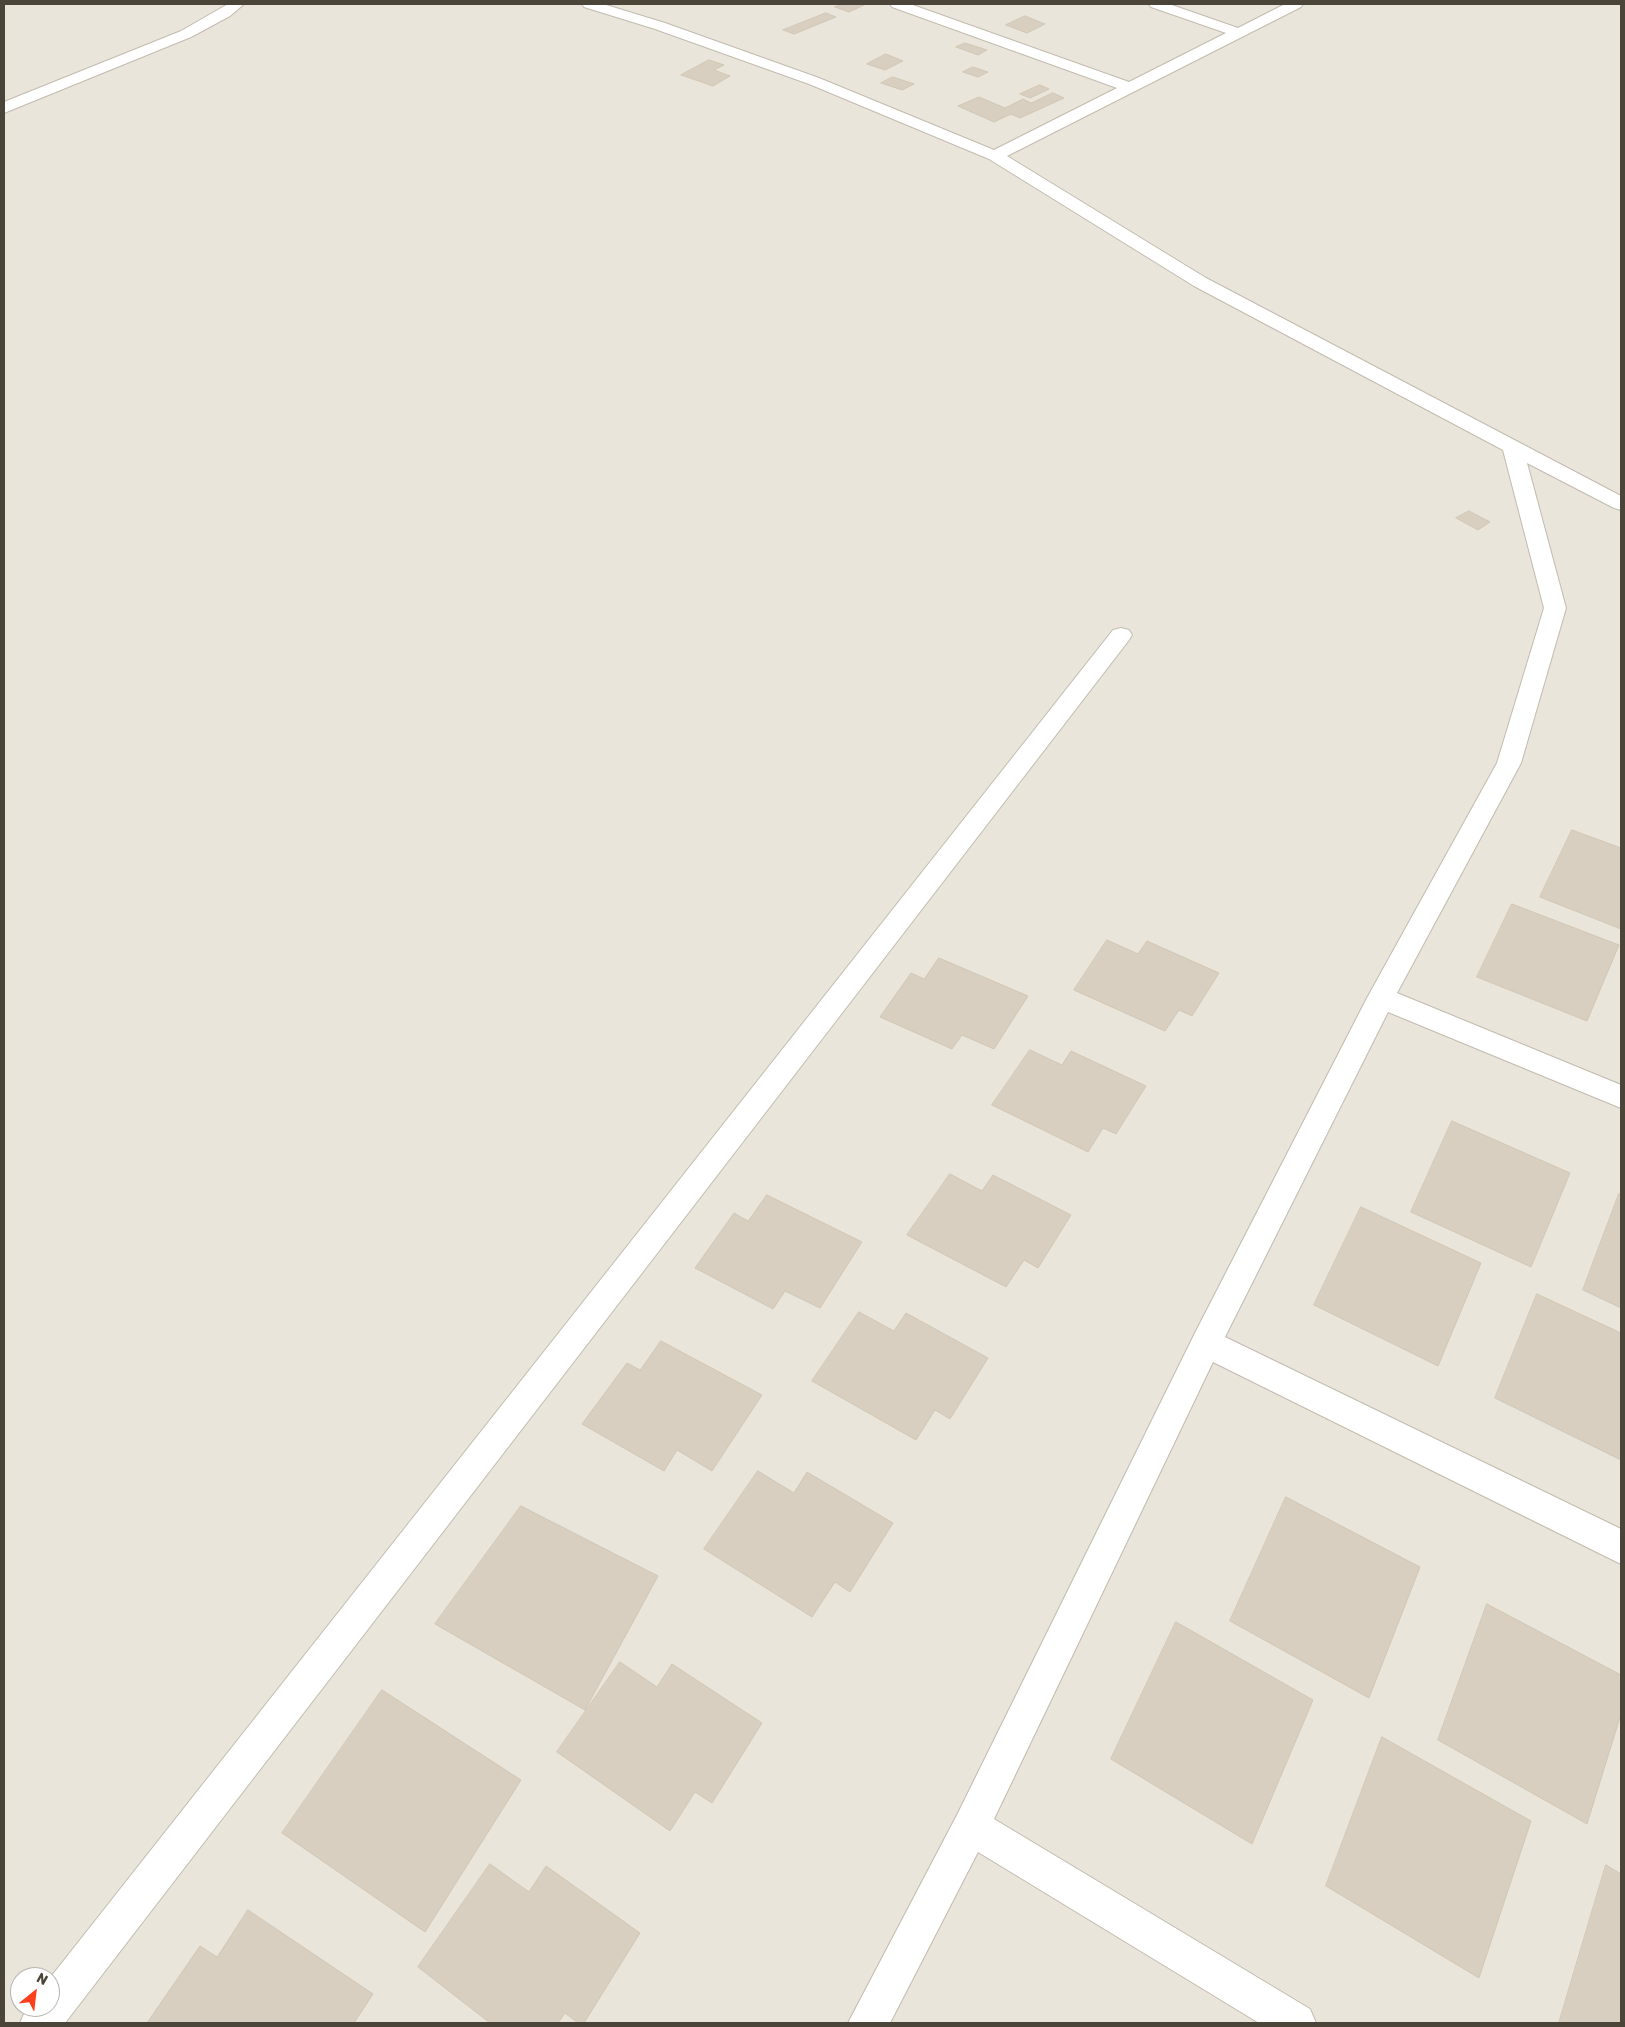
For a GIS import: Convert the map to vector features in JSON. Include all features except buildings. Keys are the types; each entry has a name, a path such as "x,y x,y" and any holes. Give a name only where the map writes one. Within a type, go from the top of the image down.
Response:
{"street":[{"path":"4,108 33,94 164,44 218,18 237,4"},
{"path":"589,4 660,26 814,81 995,156 1200,282 1621,504"},
{"path":"897,4 1131,88"},
{"path":"1156,4 1240,33"},
{"path":"995,156 1296,4"},
{"path":"868,2023 971,1826 1206,1343 1381,998 1509,764 1555,608 1513,448"},
{"path":"40,2023 1121,635"},
{"path":"1381,998 1621,1097"},
{"path":"1206,1343 1621,1547"},
{"path":"971,1826 1296,2023"}],"shaded area":[{"path":"4,4 1621,4 1621,2023 4,2023"}]}
